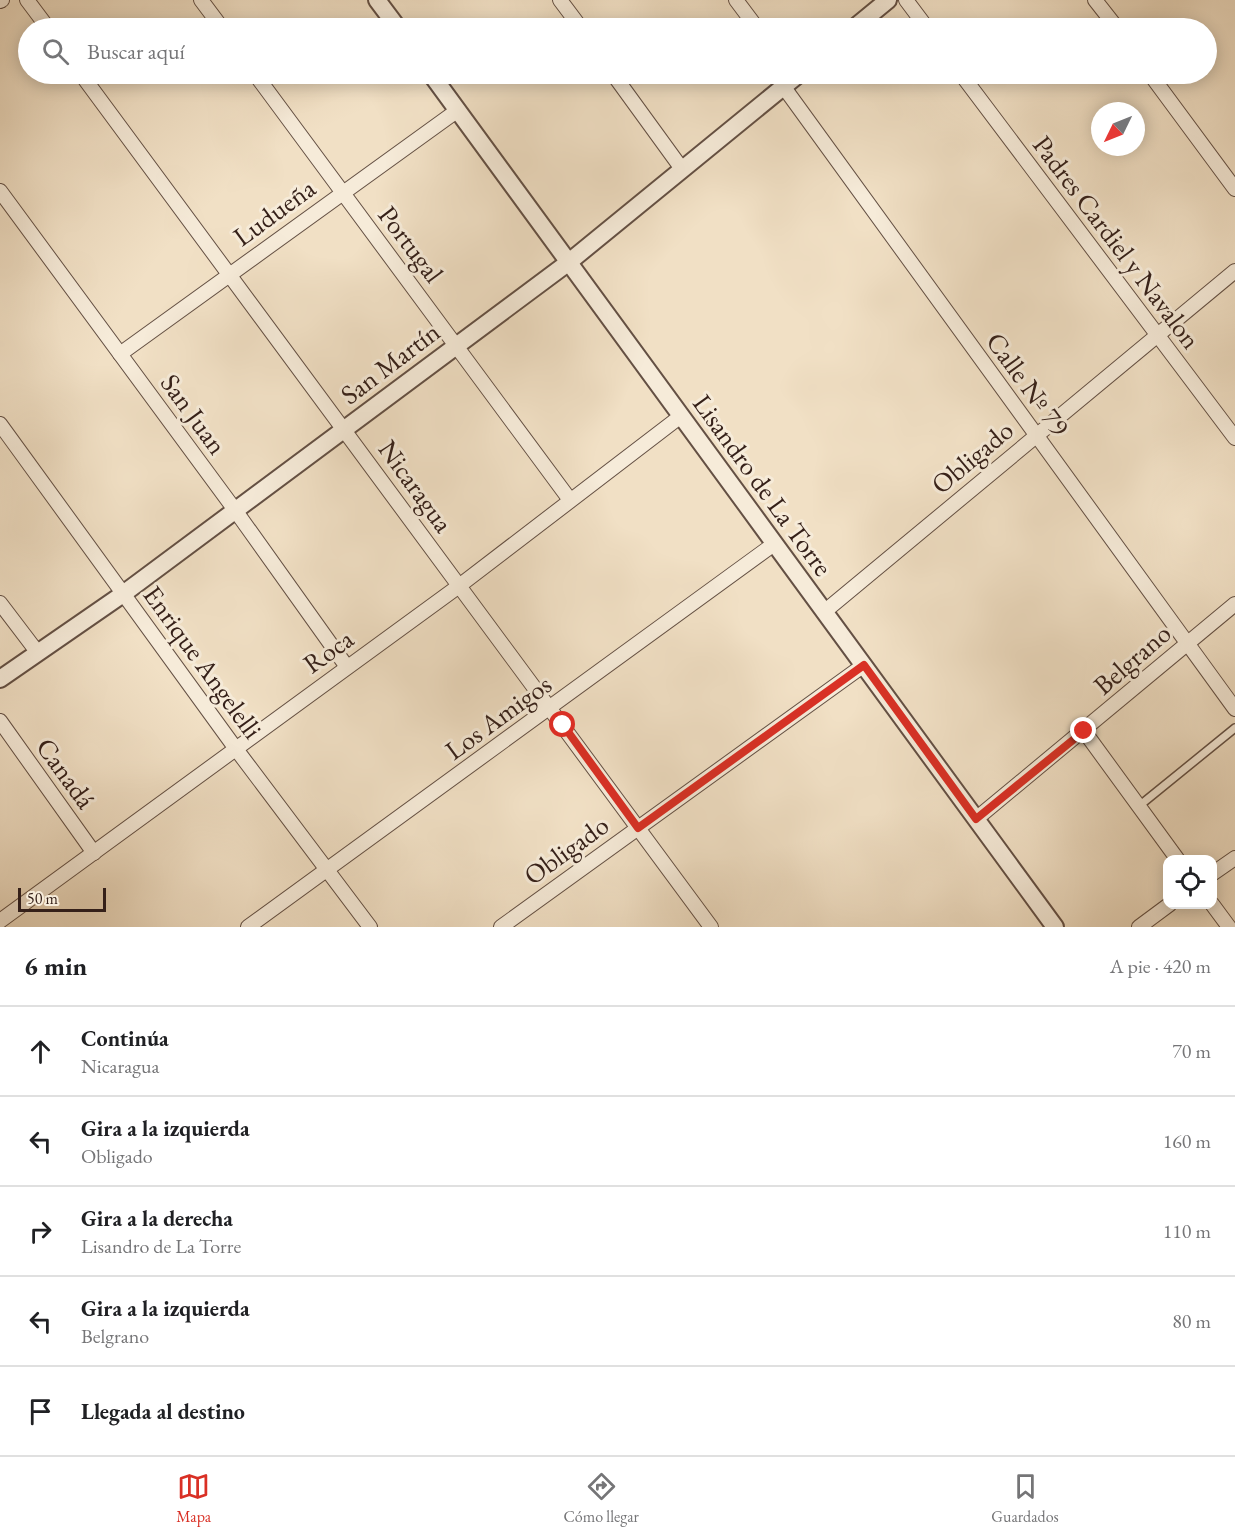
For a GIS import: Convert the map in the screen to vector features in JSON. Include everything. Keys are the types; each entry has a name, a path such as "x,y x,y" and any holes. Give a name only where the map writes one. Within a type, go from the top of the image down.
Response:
{"street":[{"path":"27,0 40,18"},
{"path":"201,0 214,18"},
{"path":"377,0 390,18"},
{"path":"560,0 574,18"},
{"path":"736,0 750,18"},
{"path":"866,18 888,0"},
{"path":"906,0 920,18"},
{"path":"1095,0 1109,18"},
{"name":"Nicaragua","path":"88,84 711,927"},
{"name":"Portugal","path":"262,84 570,500"},
{"name":"Lisandro de La Torre","path":"438,84 1055,927"},
{"path":"621,84 682,169"},
{"name":"San Martín","path":"0,679 123,594 569,262 784,84"},
{"name":"Calle Nº 79","path":"795,84 1036,435 1235,709"},
{"name":"Padres Cardiel y Navalon","path":"968,84 1235,438"},
{"path":"1157,84 1235,189"},
{"name":"Ludueña","path":"120,354 458,110"},
{"name":"San Juan","path":"0,191 235,510 347,667"},
{"name":"Obligado","path":"824,612 1235,271"},
{"name":"Roca","path":"0,921 459,586 681,416"},
{"name":"Enrique Angelelli","path":"0,424 236,749 370,927"},
{"name":"Los Amigos","path":"248,927 774,544"},
{"path":"0,603 38,653"},
{"name":"Belgrano","path":"976,819 1235,604"},
{"name":"Obligado","path":"501,927 864,665"},
{"name":"Canadá","path":"0,722 94,853"},
{"path":"1084,731 1174,855"},
{"path":"1217,871 1235,858"},
{"path":"1139,927 1163,909"},
{"path":"1216,909 1229,927"}],"lane":[{"path":"1139,806 1235,728"}],"route":[{"path":"563,725 638,828 864,665 976,819 1084,731"}]}
